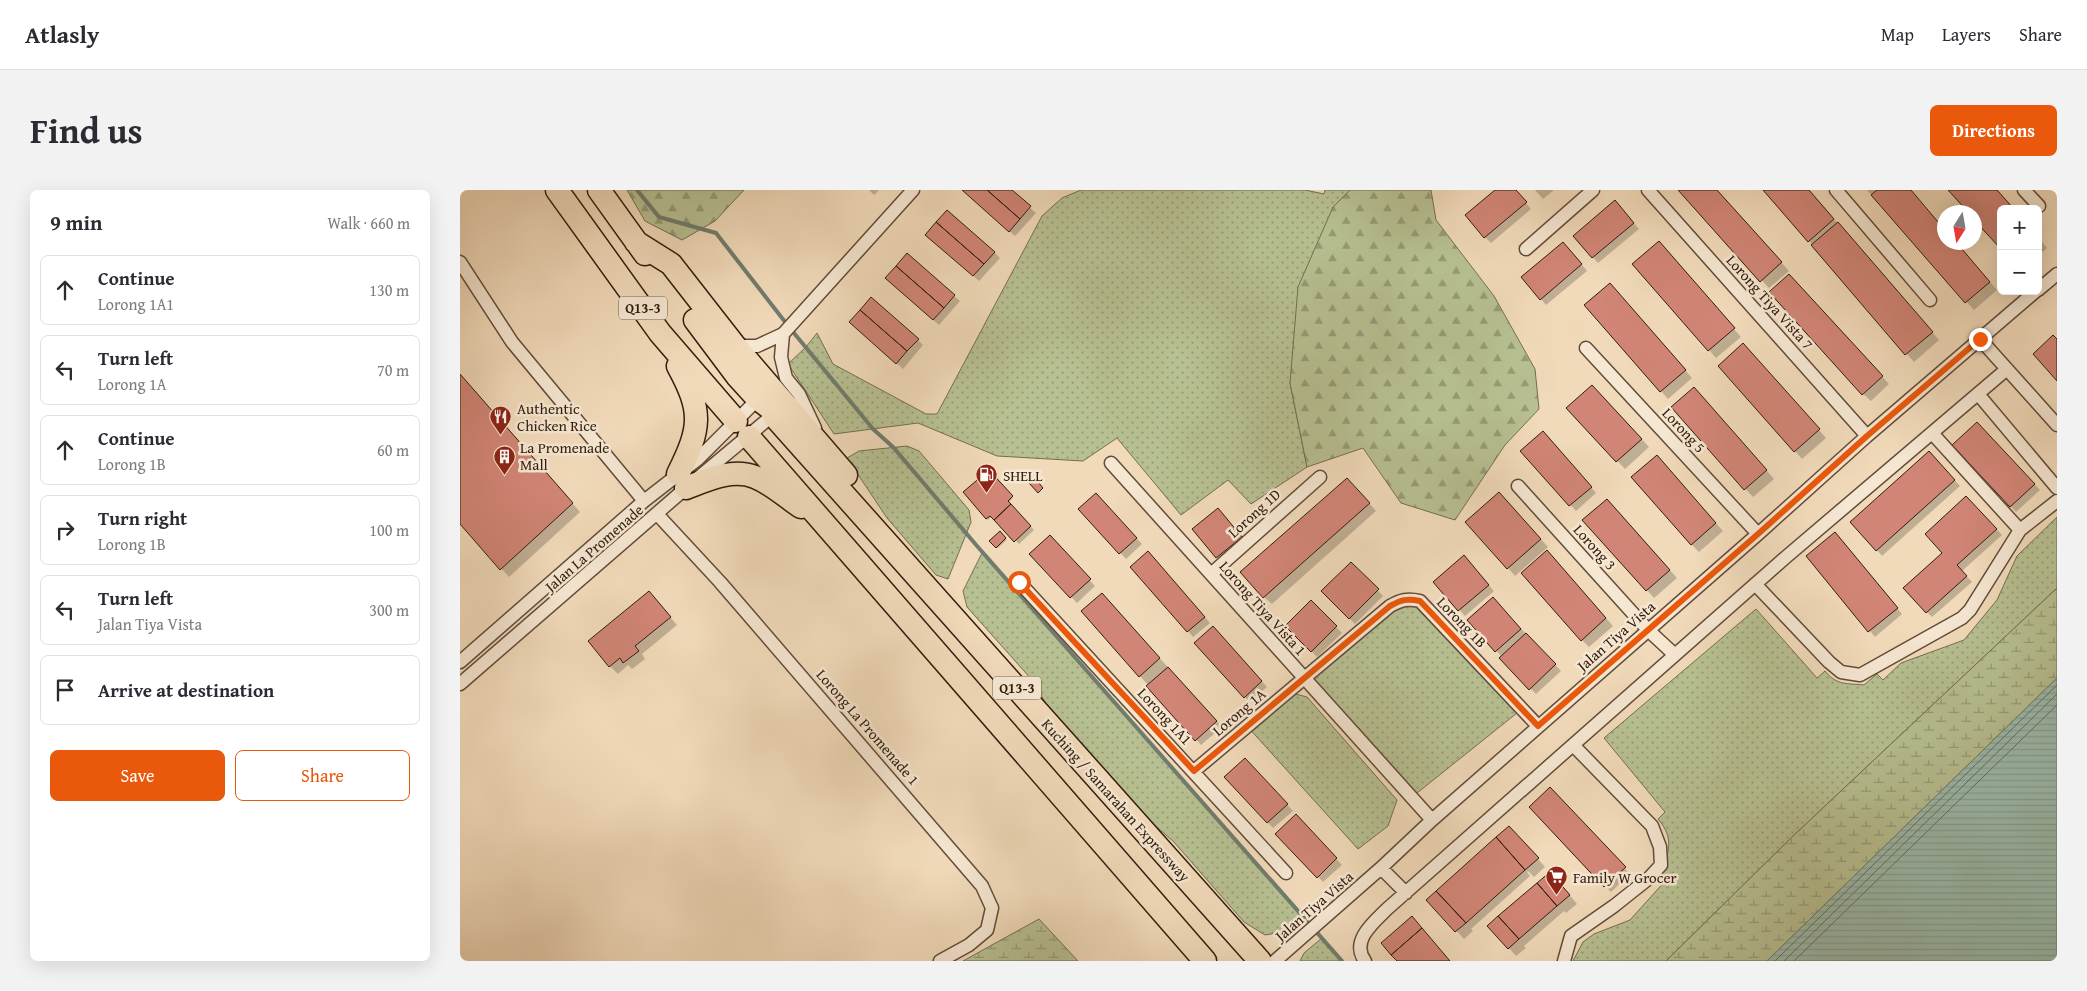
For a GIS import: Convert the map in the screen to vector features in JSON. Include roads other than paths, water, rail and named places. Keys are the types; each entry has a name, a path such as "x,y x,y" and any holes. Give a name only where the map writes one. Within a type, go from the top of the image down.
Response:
{"highway":[{"name":"Q13-3","path":"557,190 660,333 1205,961"},
{"name":"Kuching / Samarahan Expressway","path":"599,190 737,376 1260,961"},
{"path":"636,242 671,264 735,346 1031,689 1039,702 1040,714"},
{"path":"660,333 694,398 697,416 697,428 682,481 731,474 755,477 827,525"},
{"path":"766,407 823,447"}],"street":[{"path":"735,346 757,346 783,334 914,190"},
{"path":"1526,249 1593,190"},
{"name":"Lorong Tiya Vista 7","path":"1648,190 1867,436"},
{"path":"1836,190 1930,300"},
{"path":"2024,190 2037,205"},
{"path":"460,262 512,342 644,501"},
{"name":"Jalan Tiya Vista","path":"2042,286 2057,274"},
{"name":"Jalan Tiya Vista","path":"1275,961 1867,436 2031,295"},
{"path":"783,334 781,356 786,378 799,394 823,447"},
{"path":"1980,339 2057,425"},
{"name":"Lorong 5","path":"1586,348 1758,534"},
{"path":"1365,961 1361,956 1365,931 1406,893 1755,584 2007,369"},
{"path":"1978,394 2057,488"},
{"path":"743,429 766,407"},
{"path":"743,429 766,407"},
{"name":"Jalan La Promenade","path":"460,662 644,501 682,481 743,429"},
{"name":"Jalan La Promenade","path":"460,684 657,514 698,459 743,429"},
{"path":"1932,433 2020,530"},
{"name":"Lorong Tiya Vista 1","path":"1110,463 1432,820"},
{"name":"Lorong 1D","path":"1211,574 1320,477"},
{"name":"Lorong 3","path":"1518,486 1648,630 1675,655"},
{"path":"1755,584 1829,662 1841,672 1860,675 1962,618 1970,610 2020,530 2057,501"},
{"name":"Lorong La Promenade 1","path":"657,514 726,589 982,886 992,908 987,930 969,945 940,961"},
{"name":"Lorong 1A1","path":"1019,582 1286,873"},
{"name":"Lorong 1B","path":"1304,678 1390,606 1410,598 1420,601 1538,726"},
{"name":"Lorong 1A","path":"1194,771 1304,678"},
{"path":"1564,961 1571,936 1614,906 1648,879 1661,865 1660,847 1652,826 1573,745"},
{"path":"1381,868 1406,893"}],"water":[{"path":"2057,678 2057,961 1767,961"}],"waterway":[{"path":"637,190 659,217 716,233 789,327 873,429 893,447 977,546 1342,961"}],"place":[{"name":"Authentic Chicken Rice","path":"501,436"},
{"name":"La Promenade Mall","path":"504,475"},
{"name":"SHELL","path":"987,494"},
{"name":"Family W Grocer","path":"1557,896"}]}
